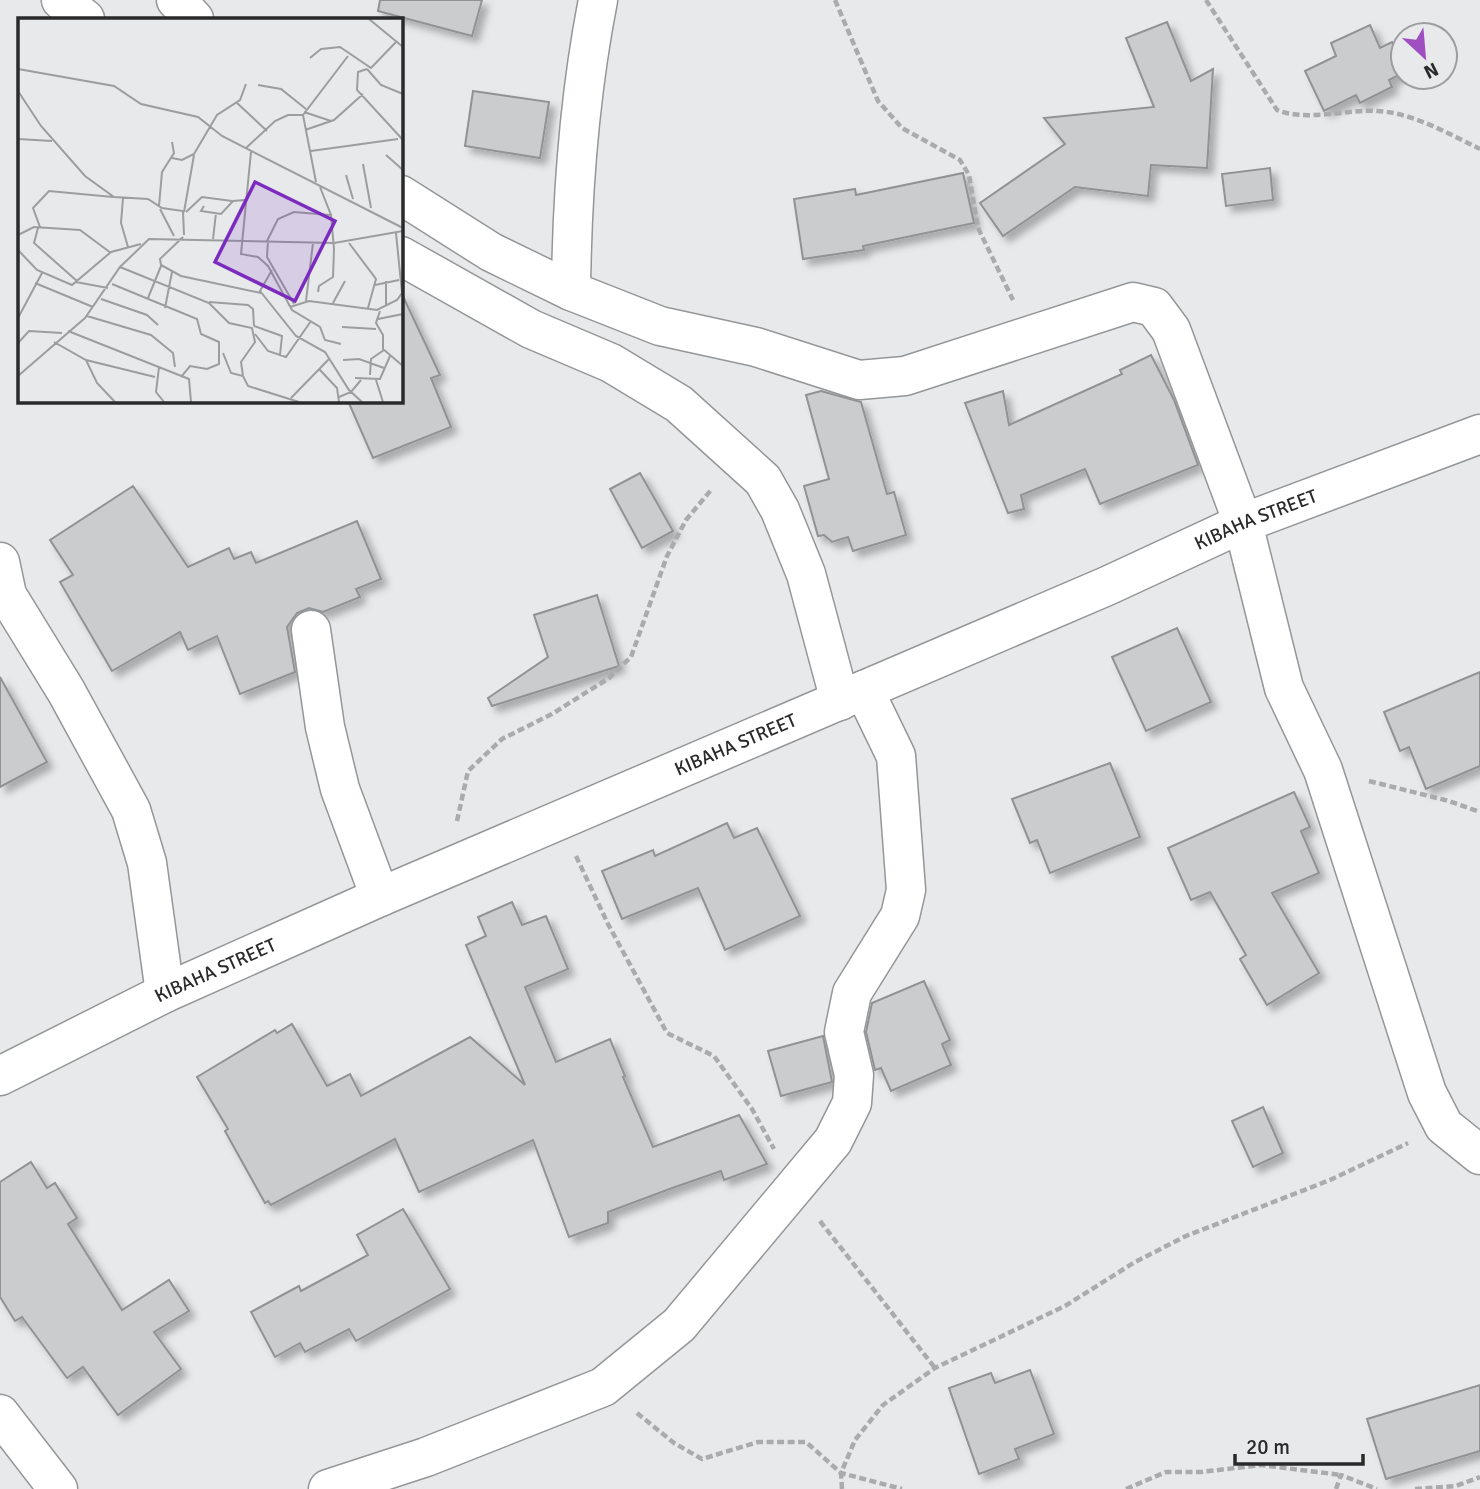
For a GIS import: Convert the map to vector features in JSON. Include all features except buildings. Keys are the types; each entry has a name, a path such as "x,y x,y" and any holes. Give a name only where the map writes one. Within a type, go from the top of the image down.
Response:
{"street":[{"path":"61,0 84,18"},
{"path":"176,0 193,18"},
{"path":"571,292 572,197 581,104 598,0"},
{"path":"402,196 491,252 571,292 660,326 756,348 859,380 905,376 1133,302 1154,307 1171,330 1242,523 1284,688 1324,770 1427,1093 1469,1145"},
{"path":"328,1489 426,1457 603,1387 679,1325 833,1141 852,1103 854,1075 844,1032 852,993 900,916 906,890 896,756 852,696 780,510 763,480 679,404 611,363 531,329 402,257"},
{"name":"KIBAHA STREET","path":"0,1076 165,993 380,897 1107,586 1242,523 1480,434"},
{"path":"0,562 7,595 66,691 131,810 147,863 165,993"},
{"path":"311,630 325,727 340,789 380,897"},
{"path":"0,1414 58,1489"}],"path":[{"path":"835,0 878,101 902,128 960,160 969,175 978,228 1030,336"},
{"path":"1206,0 1277,110 1296,117 1336,111 1381,111 1427,124 1480,149"},
{"path":"455,865 457,816 468,771 502,739 552,714 609,678 631,657 667,556 686,520 739,457"},
{"path":"1324,770 1449,801 1480,812"},
{"path":"560,820 608,924 667,1033 714,1056 752,1109 795,1187 934,1368"},
{"path":"842,1489 841,1473 855,1440 883,1405 934,1368 1065,1307 1135,1262 1186,1236 1331,1180 1469,1145"},
{"path":"603,1387 674,1443 702,1459 758,1442 806,1441 841,1473 902,1489"},
{"path":"1126,1489 1166,1472 1201,1472 1261,1465 1341,1475 1377,1489"},
{"path":"1336,1489 1341,1475"},
{"path":"1415,1489 1456,1486 1480,1477"}]}
